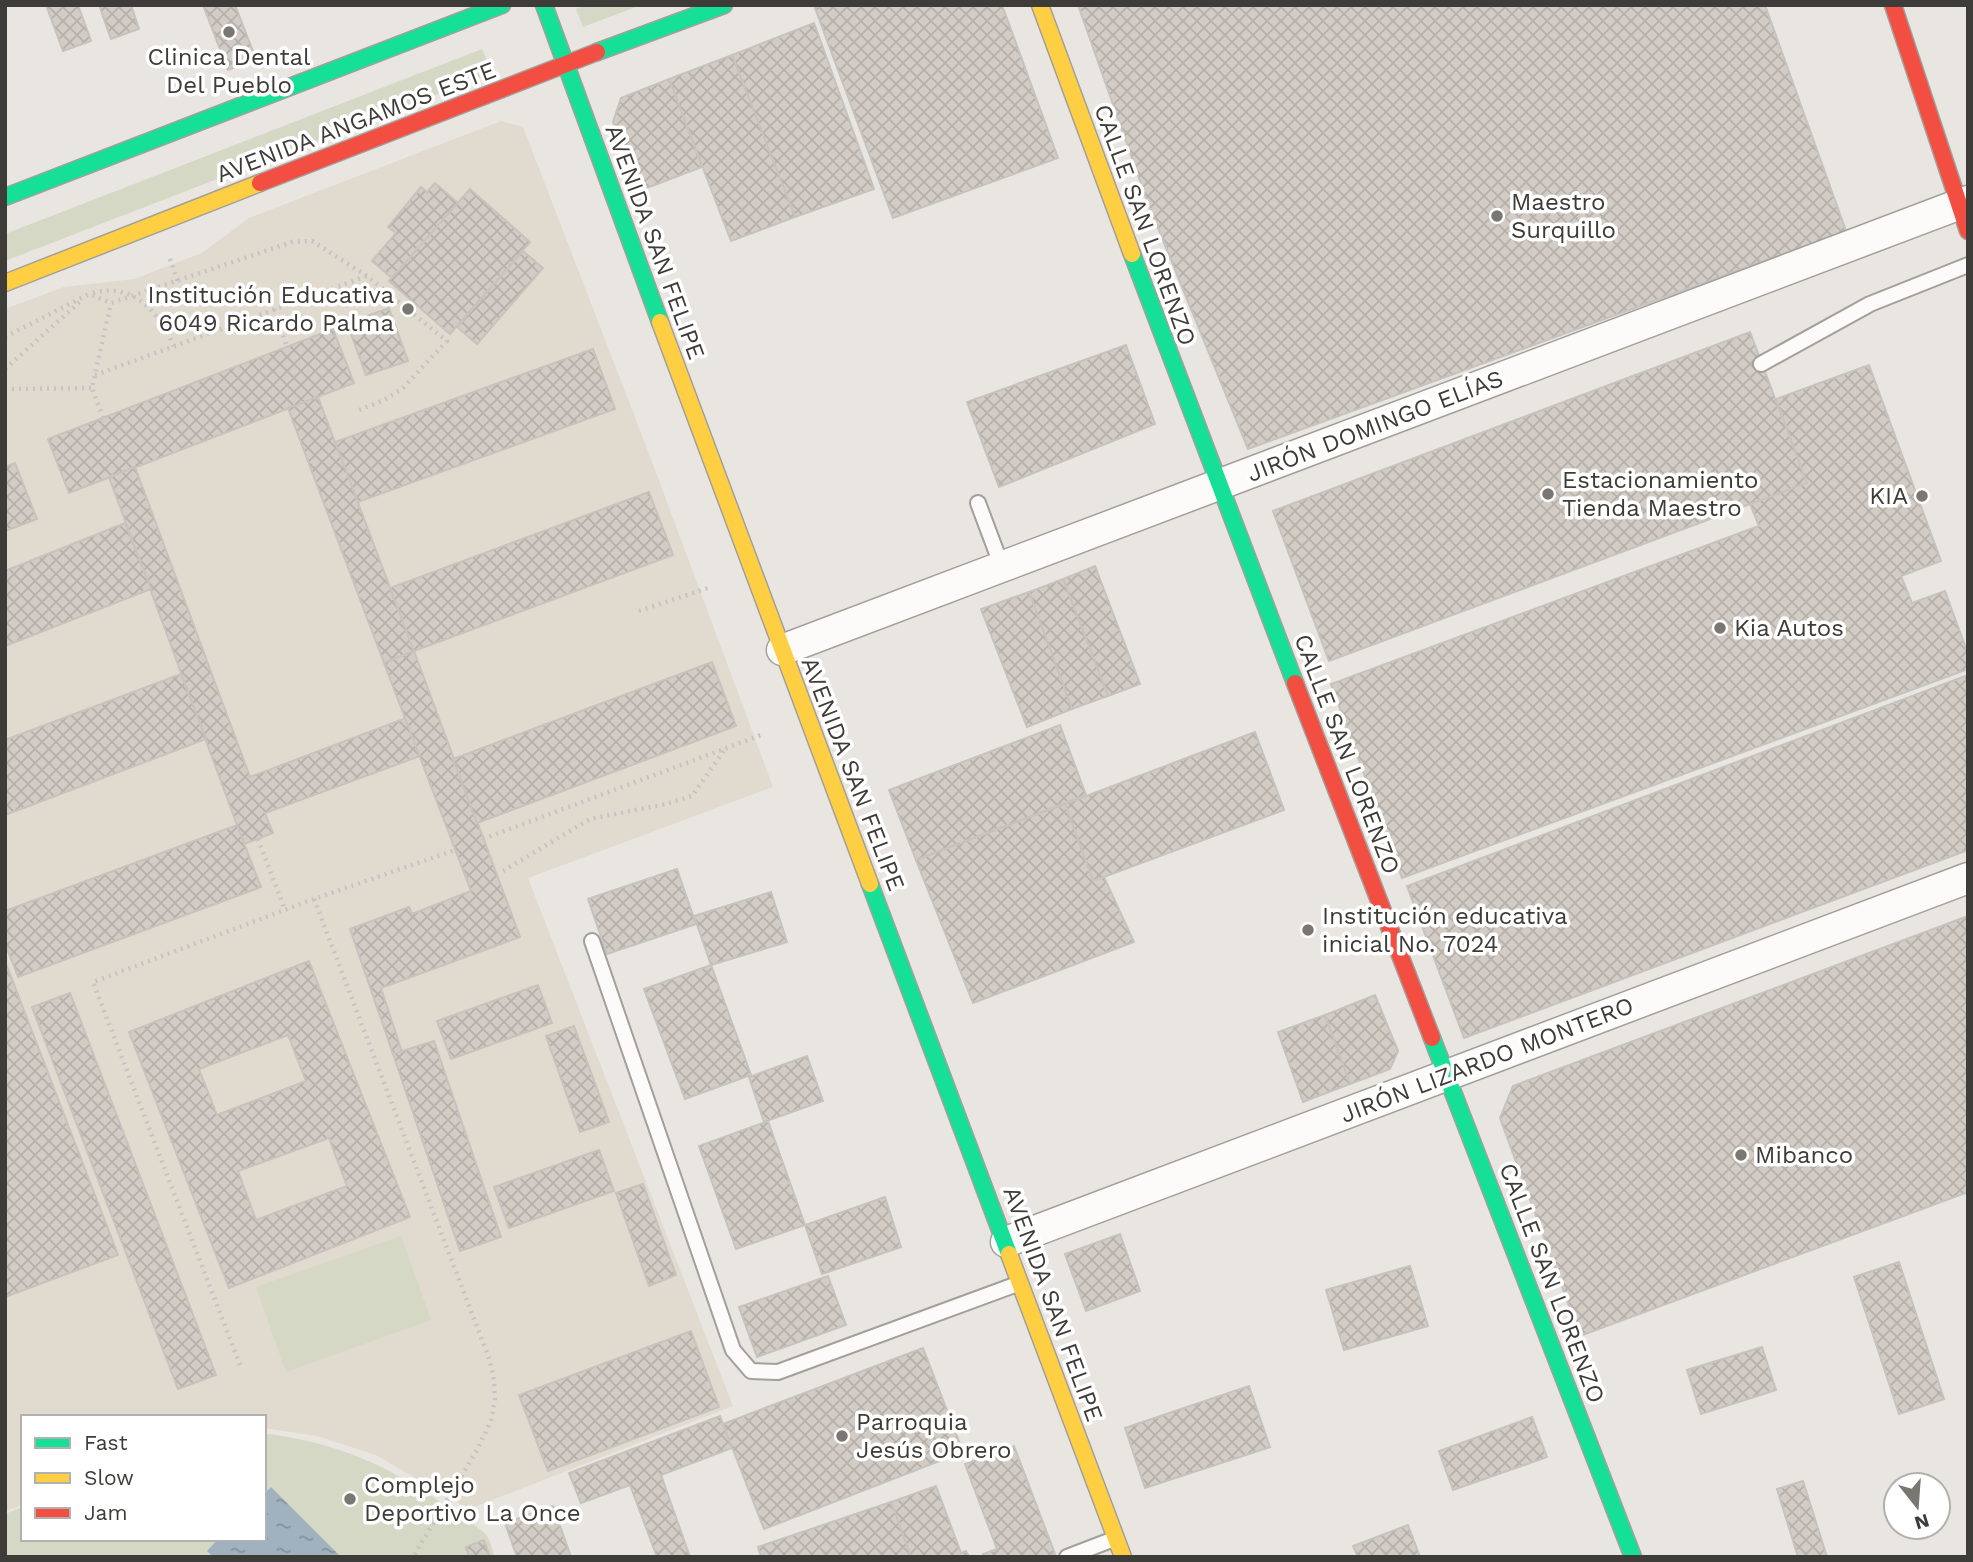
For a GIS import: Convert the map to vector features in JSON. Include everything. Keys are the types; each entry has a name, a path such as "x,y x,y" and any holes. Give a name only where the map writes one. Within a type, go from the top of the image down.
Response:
{"street":[{"path":"5,197 502,5"},
{"name":"AVENIDA SAN FELIPE","path":"544,5 1122,1557"},
{"name":"AVENIDA ANGAMOS ESTE","path":"5,283 565,64 724,5"},
{"name":"CALLE SAN LORENZO","path":"1040,5 1217,485 1633,1557"},
{"path":"1893,5 1965,212"},
{"name":"JIRÓN DOMINGO ELÍAS","path":"782,650 1217,485 1965,212"},
{"name":"JIRÓN LIZARDO MONTERO","path":"1006,1242 1968,878"}],"lane":[{"path":"1761,364 1870,304 1968,265"},
{"path":"978,503 1002,567"},
{"path":"592,941 733,1350 751,1371 778,1372 1021,1283"},
{"path":"1067,1557 1116,1539"}],"path":[{"path":"89,294 111,303 292,242 312,240 367,276 447,341 403,388 384,400 357,411"},
{"path":"172,265 177,282"},
{"path":"95,375 367,276"},
{"path":"5,337 89,294 105,290 134,295 154,311 174,346"},
{"path":"5,369 89,294"},
{"path":"103,418 92,388 111,303"},
{"path":"274,309 287,347"},
{"path":"5,389 92,388"},
{"path":"639,611 708,588"},
{"path":"483,839 764,734"},
{"path":"503,871 590,818 666,804 692,796 726,748"},
{"path":"258,839 285,910"},
{"path":"240,1365 93,982 314,899 455,850"},
{"path":"314,899 490,1361 494,1380 495,1399 491,1421 477,1450 413,1557"}],"shaded area":[{"path":"501,121 523,127 773,787 528,878 733,1406 469,1509 376,1455 317,1436 266,1428 266,1415 21,1415 21,1506 5,1511 5,951 25,998 5,948 5,309 64,287 134,279 202,253 249,218"}],"green space":[{"path":"585,5 641,5 583,27 576,9"},
{"path":"482,49 492,73 5,261 5,234"},
{"path":"401,1236 431,1320 286,1372 256,1287"},
{"name":"Complejo Deportivo La Once","path":"266,1435 297,1439 346,1452 391,1472 481,1530 487,1536 495,1557 5,1557 5,1514 21,1508 21,1541 266,1541"}],"water":[{"path":"271,1487 341,1557 213,1557 207,1551 216,1541 266,1541 266,1492"}],"building":[{"path":"46,5 78,5 91,41 63,51"},
{"path":"99,5 131,5 139,29 111,39"},
{"name":"Clinica Dental Del Pueblo","path":"203,5 235,5 256,59 228,70"},
{"path":"822,5 1002,5 1058,158 893,218 815,8"},
{"name":"Maestro Surquillo","path":"1078,5 1765,5 1846,231 1248,449 1147,201"},
{"path":"814,23 874,189 795,217 732,55"},
{"path":"732,55 795,217 731,241 669,79"},
{"path":"669,79 702,167 639,191 613,122 621,98"},
{"path":"435,183 458,203 392,278 372,261 396,233 388,227 421,187 427,192"},
{"path":"470,189 530,242 450,334 389,281"},
{"path":"523,251 543,268 477,344 457,327"},
{"path":"389,308 408,361 366,375 347,323"},
{"path":"333,329 354,383 69,493 48,439"},
{"name":"Estacionamiento Tienda Maestro","path":"1750,332 1807,483 1329,661 1273,511"},
{"path":"1126,345 1155,424 999,487 967,402"},
{"path":"593,349 615,409 358,502 335,442"},
{"name":"Kia Autos","path":"1869,365 1941,561 1901,576 1912,603 1945,591 1968,654 1968,669 1402,878 1331,684 1759,526 1750,504 1807,483 1776,399"},
{"path":"318,397 414,651 384,663 288,408"},
{"path":"15,463 37,519 5,531 5,467"},
{"path":"135,467 250,777 406,718 420,756 265,813 273,833 244,844 109,477"},
{"path":"649,492 673,555 414,651 390,588"},
{"path":"125,523 151,589 5,646 5,571"},
{"path":"1095,566 1140,684 1108,696 1063,579"},
{"path":"1063,579 1108,696 1072,709 1029,592"},
{"path":"1029,592 1072,709 1027,727 981,609"},
{"path":"414,651 520,937 381,988 402,1052 393,1054 350,929 409,907 412,914 471,891 384,663"},
{"path":"712,662 736,726 477,823 453,759"},
{"path":"181,674 206,739 5,815 5,740"},
{"path":"1968,675 1968,850 1464,1038 1407,886"},
{"path":"1060,725 1086,795 916,860 889,790"},
{"path":"1255,732 1284,810 1093,881 1065,804"},
{"path":"1065,804 1093,881 1104,877 1134,942 973,1003 916,860"},
{"path":"237,825 261,887 18,977 5,943 5,911"},
{"path":"677,869 696,924 607,954 588,899"},
{"path":"771,892 787,942 711,965 694,916"},
{"name":"Mibanco","path":"1968,916 1968,1192 1580,1336 1500,1118 1513,1086"},
{"path":"5,961 118,1255 5,1297"},
{"path":"309,961 410,1217 229,1288 129,1032","holes":["288,1035 306,1081 217,1115 199,1069","329,1138 347,1186 256,1220 238,1171"]},
{"path":"711,965 751,1075 685,1099 644,989"},
{"path":"538,985 552,1023 451,1059 437,1021"},
{"path":"70,993 216,1375 178,1389 32,1007"},
{"path":"1375,995 1398,1051 1390,1069 1350,1084 1325,1015"},
{"path":"1325,1015 1350,1084 1303,1102 1278,1032"},
{"path":"574,1026 609,1122 580,1132 546,1036"},
{"path":"434,1041 501,1237 460,1251 393,1054"},
{"path":"807,1056 823,1101 764,1122 749,1077"},
{"path":"768,1121 805,1225 736,1249 699,1146"},
{"path":"599,1150 614,1191 509,1228 494,1187"},
{"path":"643,1184 676,1275 649,1286 616,1193"},
{"path":"885,1197 901,1247 822,1274 805,1225"},
{"path":"1120,1234 1140,1291 1086,1311 1065,1254"},
{"path":"1899,1262 1944,1399 1899,1414 1854,1277"},
{"path":"1410,1266 1428,1326 1344,1350 1326,1290"},
{"path":"828,1276 846,1325 757,1357 739,1307"},
{"path":"691,1331 719,1407 548,1471 519,1395"},
{"path":"1762,1347 1776,1390 1701,1414 1687,1370"},
{"name":"Parroquia Jesús Obrero","path":"923,1348 963,1452 764,1529 723,1424"},
{"path":"1249,1386 1270,1447 1145,1488 1125,1428"},
{"path":"720,1416 732,1448 661,1475 690,1557 657,1557 630,1485 581,1503 569,1473"},
{"path":"1532,1417 1547,1457 1453,1490 1439,1451"},
{"path":"1014,1446 1055,1554 1047,1557 984,1557 983,1554 997,1549 965,1464"},
{"path":"1803,1481 1827,1557 1798,1557 1777,1489"},
{"path":"936,1486 961,1553 966,1551 969,1557 911,1557 891,1502"},
{"path":"891,1502 911,1557 761,1557 758,1547"},
{"path":"553,1506 571,1557 517,1557 505,1523"},
{"path":"1408,1525 1420,1557 1358,1557 1353,1546"},
{"path":"484,1540 490,1557 469,1557 466,1547"}],"traffic: fast":[{"path":"5,197 502,5"},
{"path":"544,5 660,322"},
{"path":"597,52 724,5"},
{"path":"1132,254 1295,683"},
{"path":"870,884 1009,1254"},
{"path":"1432,1038 1633,1557"}],"traffic: slow":[{"path":"1040,5 1132,254"},
{"path":"5,283 260,183"},
{"path":"660,322 870,884"},
{"path":"1009,1254 1123,1557"}],"traffic: jam":[{"path":"1893,5 1968,231"},
{"path":"260,183 597,52"},
{"path":"1295,683 1432,1038"}],"place":[{"name":"Clinica Dental Del Pueblo","path":"229,32"},
{"name":"Maestro Surquillo","path":"1497,216"},
{"name":"Institución Educativa 6049 Ricardo Palma","path":"408,309"},
{"name":"Estacionamiento Tienda Maestro","path":"1548,494"},
{"name":"KIA","path":"1922,496"},
{"name":"Kia Autos","path":"1720,628"},
{"name":"Institución educativa inicial No. 7024","path":"1308,930"},
{"name":"Mibanco","path":"1741,1155"},
{"name":"Parroquia Jesús Obrero","path":"842,1436"},
{"name":"Complejo Deportivo La Once","path":"350,1499"}]}
